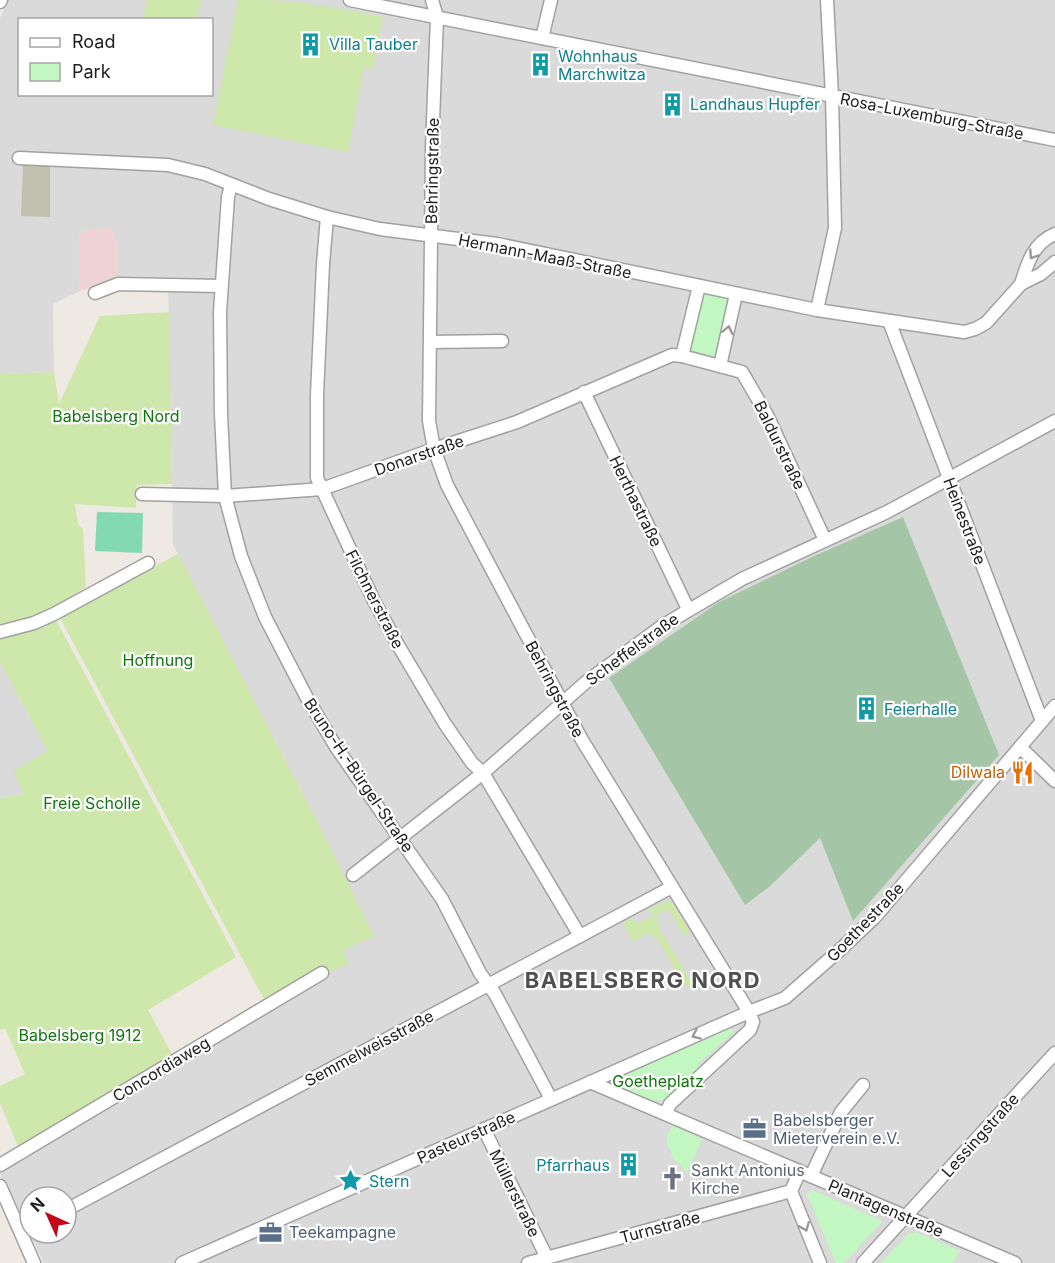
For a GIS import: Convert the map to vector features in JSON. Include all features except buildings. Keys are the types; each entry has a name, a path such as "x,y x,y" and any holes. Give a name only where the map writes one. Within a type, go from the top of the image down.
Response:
{"street":[{"name":"Rosa-Luxemburg-Straße","path":"350,0 1055,140"},
{"name":"Behringstraße","path":"432,0 437,17 432,147 429,421 434,449 447,485 582,740 749,1012"},
{"path":"542,38 551,0"},
{"path":"817,310 835,228 827,0"},
{"name":"Hermann-Maaß-Straße","path":"19,158 168,165 205,174 327,217 389,230 497,244 817,310 964,332 986,323 1021,284 1041,274 1055,262"},
{"name":"Bruno-H.-Bürgel-Straße","path":"231,185 228,197 221,286 220,364 225,496 242,556 265,617 302,688 336,747 442,899 480,973 489,984 551,1099"},
{"name":"Filchnerstraße","path":"327,217 316,395 317,478 374,601 398,645 445,724 472,763 483,772 580,936"},
{"name":"Hermann-Maaß-Straße","path":"1021,284 1029,257 1049,236 1055,234"},
{"path":"95,293 118,284 221,286"},
{"path":"682,356 699,286"},
{"path":"720,366 736,294"},
{"name":"Heinestraße","path":"889,321 1042,721"},
{"path":"431,342 502,341"},
{"name":"Donarstraße","path":"142,494 225,496 322,489 517,422 672,356 682,356"},
{"name":"Baldurstraße","path":"682,356 742,372 767,414 825,540"},
{"name":"Herthastraße","path":"584,392 688,609"},
{"name":"Scheffelstraße","path":"353,875 483,772 562,702 627,650 688,609 742,579 887,512 1055,421"},
{"path":"0,632 34,623 148,563"},
{"name":"Goethestraße","path":"749,1012 785,998 866,925 1055,706"},
{"path":"1020,747 1055,781"},
{"name":"Semmelweisstraße","path":"78,1204 672,888"},
{"name":"Concordiaweg","path":"0,1165 322,973"},
{"path":"666,1113 670,1104 750,1030 753,1022 749,1012"},
{"name":"Pasteurstraße","path":"182,1263 749,1012"},
{"name":"Lessingstraße","path":"863,1263 1055,1053"},
{"name":"Plantagenstraße","path":"590,1082 1015,1263"},
{"path":"820,1263 791,1191 806,1174 841,1112 863,1085"},
{"name":"Müllerstraße","path":"484,1129 547,1258"},
{"path":"0,1186 18,1218"},
{"name":"Turnstraße","path":"528,1263 791,1191"},
{"path":"29,1245 34,1263"}],"shaded area":[{"path":"8,0 1055,0 1055,1263 44,1263 35,1245 78,1245 78,1185 18,1185 18,1210 0,1170 343,951 316,819 173,545 168,277 117,278 116,239 114,239 113,229 79,231 80,291 53,304 54,372 0,374 0,18"},
{"path":"23,164 50,165 50,217 21,216"},
{"path":"113,228 116,239 117,278 80,291 79,231"},
{"path":"0,662 48,751 24,794 0,798"}],"green space":[{"path":"147,0 201,0 197,18 143,18"},
{"path":"238,0 322,5 383,17 373,69 364,68 348,152 213,125"},
{"path":"701,291 729,298 715,356 687,349"},
{"name":"Babelsberg Nord","path":"169,312 172,484 137,485 136,508 75,504 78,524 83,529 86,587 38,617 0,627 0,374 54,372 59,404 100,316"},
{"path":"97,512 143,513 142,553 95,551"},
{"path":"903,517 999,755 853,921 820,838 769,887 745,905 609,678 719,602 814,556"},
{"name":"Hoffnung","path":"178,554 316,819 374,936 343,951 349,963 265,1001 59,616"},
{"path":"55,618 236,957 148,1010 174,1058 20,1151 0,1103 0,1086 25,1074 5,1028 0,1030 0,798 24,794 13,771 48,751 0,662 0,637 28,631"},
{"path":"667,901 672,902 690,932 684,936 668,909 656,916 661,924 659,925 649,909"},
{"path":"652,916 693,984 686,988 655,936 647,934 633,942 623,923 634,918 637,924"},
{"name":"Goetheplatz","path":"731,1028 734,1032 698,1064 702,1067 665,1100 651,1101 623,1089 619,1078"},
{"path":"673,1125 702,1139 687,1173 670,1155 672,1153 667,1139"},
{"path":"812,1190 883,1221 844,1263 836,1263 807,1194"},
{"path":"916,1232 960,1251 952,1263 881,1263 908,1234"}],"place":[{"name":"Villa Tauber","path":"311,44"},
{"name":"Wohnhaus Marchwitza","path":"540,65"},
{"name":"Landhaus Hupfer","path":"672,104"},
{"name":"Feierhalle","path":"866,709"},
{"name":"Dilwala","path":"1023,772"},
{"name":"Babelsberger Mieterverein e.V.","path":"755,1129"},
{"name":"Pfarrhaus","path":"628,1165"},
{"name":"Sankt Antonius Kirche","path":"673,1179"},
{"name":"Stern","path":"351,1181"},
{"name":"Teekampagne","path":"271,1232"}],"district":[{"name":"BABELSBERG NORD","path":"643,980"}],"park label":[{"name":"Freie Scholle","path":"92,803"},
{"name":"Babelsberg 1912","path":"80,1035"}]}
